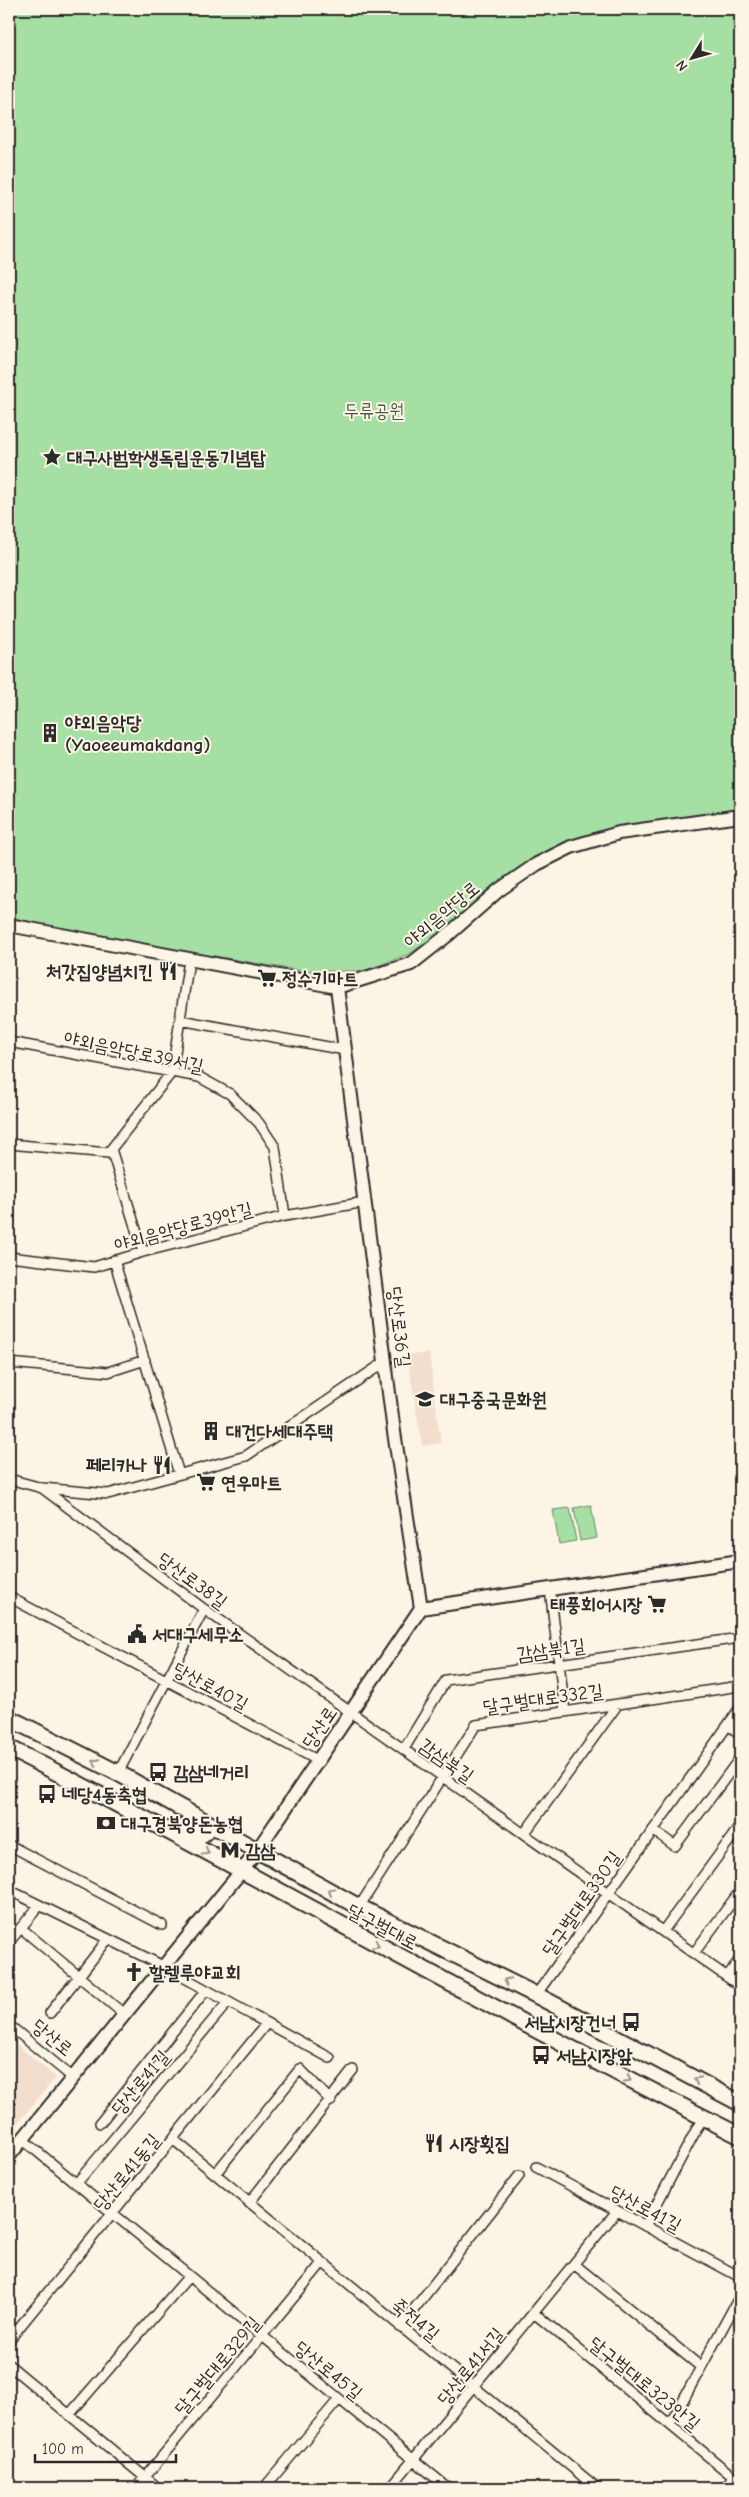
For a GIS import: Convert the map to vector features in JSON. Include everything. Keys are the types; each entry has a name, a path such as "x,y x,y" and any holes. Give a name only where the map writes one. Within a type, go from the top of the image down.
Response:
{"main road":[{"name":"야외음악당로","path":"9,925 337,988 411,964 499,890 537,864 571,847 619,833 740,816"},
{"name":"당산로36길","path":"337,988 385,1362 420,1608"},
{"path":"420,1608 740,1561"},
{"name":"당산로","path":"9,2156 165,1967 257,1851 420,1608"},
{"name":"달구벌대로","path":"9,1718 118,1772 360,1907 536,1996 740,2103"},
{"name":"달구벌대로","path":"9,1748 171,1832 241,1872 518,2021 740,2136"},
{"path":"171,1832 177,1827 183,1827 197,1835 203,1834 210,1825"}],"street":[{"path":"9,1144 108,1153 172,1072 189,960"},
{"path":"180,1020 345,1050"},
{"name":"야외음악당로39서길","path":"9,1042 199,1077 230,1094 259,1123 275,1147 286,1216"},
{"path":"111,1149 143,1252"},
{"name":"야외음악당로39안길","path":"9,1257 94,1267 143,1252 286,1216 365,1202"},
{"path":"114,1260 179,1474"},
{"path":"9,1363 108,1372 145,1360"},
{"path":"9,1479 42,1488 108,1494 246,1456 385,1362"},
{"name":"당산로38길","path":"42,1488 204,1609 351,1713"},
{"path":"550,1589 565,1712"},
{"name":"당산로40길","path":"9,1597 319,1761"},
{"path":"118,1772 204,1609"},
{"name":"감삼북1길","path":"404,1749 446,1680 740,1638"},
{"name":"달구벌대로332길","path":"360,1907 476,1725 740,1686"},
{"path":"524,1834 618,1704"},
{"path":"740,1708 728,1725 740,1734"},
{"name":"감삼북길","path":"351,1713 740,1986"},
{"name":"달구벌대로330길","path":"536,1996 728,1725"},
{"path":"653,1830 675,1846 740,1758"},
{"path":"663,1931 740,1826"},
{"path":"9,1844 162,1925"},
{"path":"9,1890 165,1967 330,2058"},
{"path":"694,1953 740,1890"},
{"path":"9,1942 39,1906"},
{"path":"21,1928 125,2015"},
{"name":"당산로","path":"50,2013 108,1939"},
{"path":"727,1977 740,1959"},
{"name":"당산로41길","path":"100,2123 206,1990"},
{"name":"당산로41길","path":"76,2184 228,2002"},
{"name":"당산로","path":"9,2024 74,2078"},
{"name":"당산로41동길","path":"9,2340 267,2024"},
{"path":"215,2174 300,2069 331,2101"},
{"path":"249,2203 331,2101 353,2070"},
{"path":"645,2226 703,2117"},
{"name":"당산로45길","path":"22,2139 448,2488"},
{"name":"죽전4길","path":"174,2140 597,2488"},
{"name":"당산로41길","path":"536,2167 740,2277"},
{"path":"400,2327 520,2176"},
{"name":"당산로41서길","path":"390,2488 617,2211"},
{"name":"달구벌대로329길","path":"136,2488 322,2263"},
{"path":"574,2264 701,2367"},
{"path":"69,2415 189,2276"},
{"path":"670,2424 740,2296"},
{"name":"달구벌대로323안길","path":"534,2313 738,2477"},
{"path":"9,2366 158,2488"},
{"path":"264,2488 339,2399"},
{"path":"722,2488 738,2477"}],"shaded area":[{"name":"대구중국문화원","path":"429,1353 441,1443 422,1446 407,1355"},
{"path":"9,2038 56,2077 9,2134"}],"green space":[{"name":"두류공원","path":"9,9 740,9 740,811 571,842 537,857 494,884 449,927 409,954 364,971 301,971 92,935 9,917"},
{"path":"591,1505 597,1538 580,1541 574,1508"},
{"path":"570,1508 576,1541 559,1544 553,1510"}],"place":[{"name":"대구사범학생독립운동기념탑","path":"52,457"},
{"name":"야외음악당 (Yaoeeumakdang)","path":"50,733"},
{"name":"처갓집양념치킨","path":"168,971"},
{"name":"정수기마트","path":"267,978"},
{"name":"대구중국문화원","path":"425,1399"},
{"name":"대건다세대주택","path":"211,1431"},
{"name":"페리카나","path":"162,1465"},
{"name":"연우마트","path":"206,1482"},
{"name":"태풍회어시장","path":"657,1604"},
{"name":"서대구세무소","path":"137,1634"},
{"name":"감삼네거리","path":"158,1772"},
{"name":"네당4동축협","path":"47,1794"},
{"name":"대구경북양돈농협","path":"106,1823"},
{"name":"감삼","path":"230,1850"},
{"name":"할렐루야교회","path":"134,1972"},
{"name":"서남시장건너","path":"631,2022"},
{"name":"서남시장앞","path":"541,2055"},
{"name":"시장횟집","path":"434,2143"}]}
